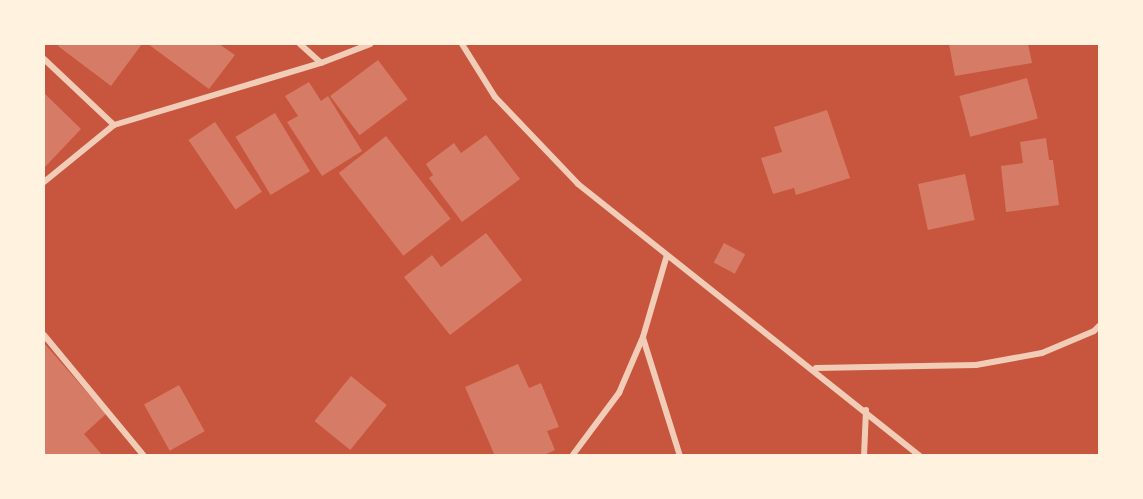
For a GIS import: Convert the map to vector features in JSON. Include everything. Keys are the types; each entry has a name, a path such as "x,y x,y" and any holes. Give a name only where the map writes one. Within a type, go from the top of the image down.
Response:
{"street":[{"path":"300,44 321,63"},
{"path":"44,182 114,125 321,63 370,44"},
{"path":"462,44 495,97 578,184 815,368 921,456"},
{"path":"44,59 114,125"},
{"path":"572,456 619,393 643,337 667,255"},
{"path":"815,368 976,365 1042,353 1100,325"},
{"path":"44,335 144,456"},
{"path":"643,337 680,456"},
{"path":"864,456 866,410"}],"building":[{"path":"60,44 142,44 111,86 58,46"},
{"path":"148,44 219,44 235,55 209,89"},
{"path":"949,44 1028,44 1032,63 955,76"},
{"path":"378,60 407,99 360,135 330,96"},
{"path":"1027,78 1038,119 970,137 959,96"},
{"path":"309,82 321,101 328,96 362,151 322,176 287,122 298,116 285,96"},
{"path":"44,93 81,129 44,168"},
{"path":"827,110 850,178 796,195 794,188 773,194 761,158 782,152 774,127"},
{"path":"275,113 310,171 271,195 236,137"},
{"path":"215,122 262,192 235,210 188,140"},
{"path":"486,135 520,179 462,222 429,178 433,175 426,164 454,143 461,153"},
{"path":"386,136 451,219 403,256 339,173"},
{"path":"1046,138 1049,160 1053,160 1059,205 1006,212 1001,166 1023,163 1020,142"},
{"path":"965,174 975,220 928,230 918,184"},
{"path":"486,233 522,280 450,335 404,277 432,255 441,267"},
{"path":"724,243 745,254 735,274 714,262"},
{"path":"44,343 106,414 84,434 103,456 44,456"},
{"path":"518,364 529,388 541,383 559,427 547,431 555,450 542,456 495,456 465,387"},
{"path":"351,376 387,405 350,450 314,421"},
{"path":"179,385 205,431 170,451 144,404"}]}
